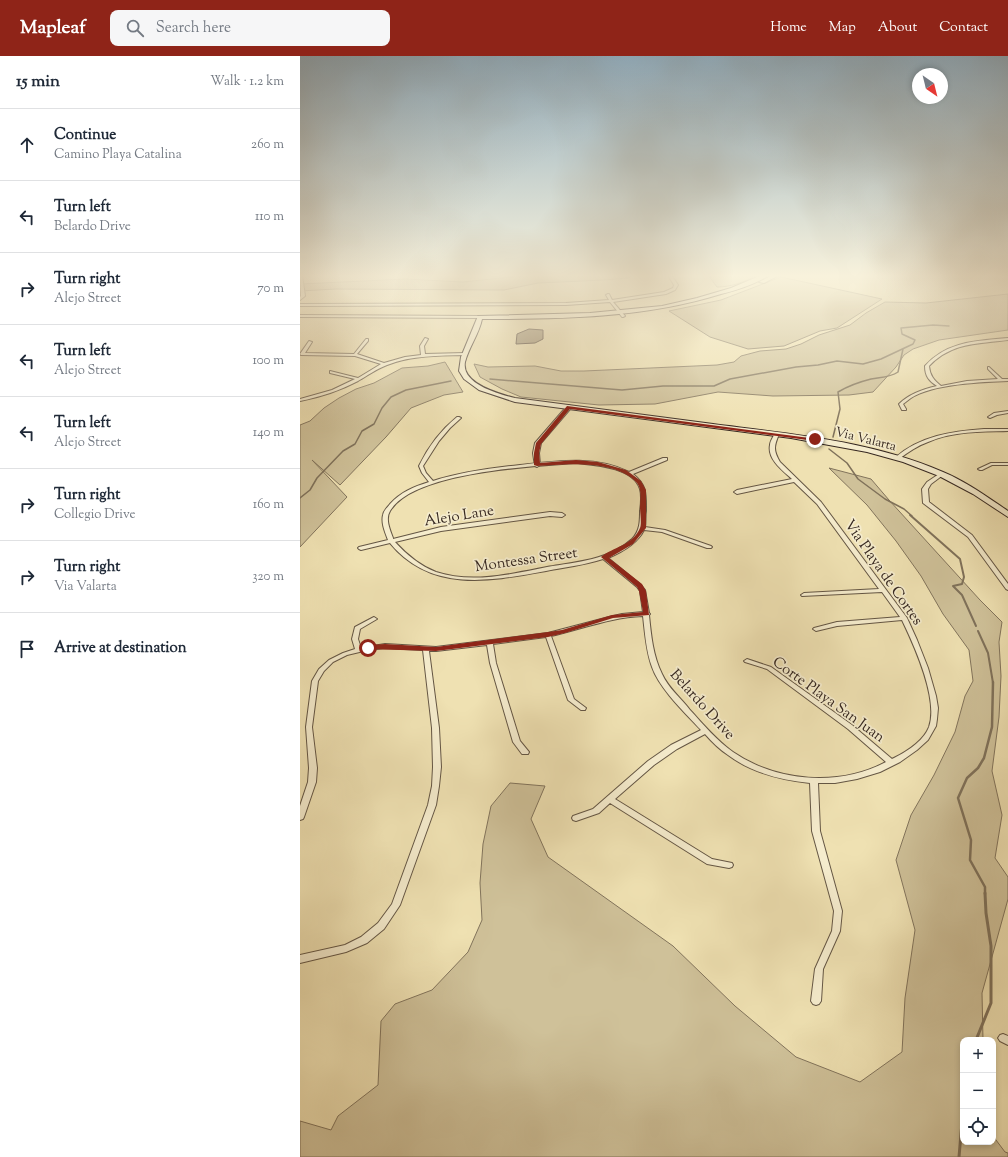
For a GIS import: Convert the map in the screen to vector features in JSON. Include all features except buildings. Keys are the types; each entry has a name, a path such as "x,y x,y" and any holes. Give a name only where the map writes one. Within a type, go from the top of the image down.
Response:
{"main road":[{"name":"Via Valarta","path":"477,326 465,354 462,368 466,377 480,388 492,394 515,400 777,434 842,444 897,458 941,475 977,493 1008,515"}],"street":[{"path":"423,355 422,346 426,339"},
{"path":"939,386 930,380 927,372 927,366 940,353 956,346 1008,339"},
{"path":"355,355 367,340"},
{"path":"310,342 302,354 355,355 384,364"},
{"path":"300,400 333,391 359,379 384,364 423,355 465,354"},
{"path":"989,368 1001,380"},
{"path":"331,372 359,379"},
{"path":"904,409 901,404 905,399 920,391 939,386 1008,380"},
{"path":"537,465 536,453 538,443 569,407"},
{"path":"990,417 996,414 1008,412"},
{"path":"430,482 421,466 424,459 450,424 459,418"},
{"path":"897,458 915,446 939,437 971,431 1008,430"},
{"name":"Via Playa de Cortes","path":"777,434 772,445 773,454 778,464 819,503 904,618 914,637 931,690 935,708 934,720 929,733 921,743"},
{"path":"665,459 629,474 639,482 643,490 643,528 663,531 709,547"},
{"name":"Montessa Street","path":"629,474 612,467 576,462 470,473 430,482 405,493 395,500 389,507 385,522 391,540 408,558 420,567 442,575 463,578 502,577 590,562 604,557 631,543 643,528"},
{"path":"980,469 991,464 1008,464"},
{"path":"941,475 929,483 924,489 926,503 970,536 1008,588"},
{"path":"737,492 795,480"},
{"name":"Alejo Lane","path":"361,548 391,540 463,526 550,514 562,515"},
{"name":"Belardo Drive","path":"604,557 643,591 652,660 659,676 706,732 730,753 753,767 800,780 814,781 850,778 878,770 913,750 921,743"},
{"path":"804,595 884,590"},
{"path":"300,817 312,782 309,727 315,681 321,670 331,661 358,649 385,646 426,650 563,632 612,616 647,614"},
{"path":"816,630 837,624 904,618"},
{"path":"358,649 355,639 357,628 374,619"},
{"path":"548,634 571,700 583,708"},
{"path":"490,642 493,663 517,742 525,752"},
{"path":"300,959 346,948 364,940 381,926 396,905 432,805 435,792 438,761 426,650"},
{"name":"Corte Playa San Juan","path":"747,661 769,668 850,727 892,763"},
{"path":"576,818 596,811 651,763 674,747 706,732"},
{"path":"814,781 816,831 838,910 836,930 819,969 816,1001"},
{"path":"610,799 710,862 729,865"}],"shaded area":[{"path":"693,326 840,326 820,331 784,346 748,349 710,337"},
{"path":"846,326 1008,326 1008,330 939,340 913,349 904,355 896,367 873,392 849,395 773,396 718,392 655,404 599,405 521,397 480,377 474,364 488,367 535,366 561,371 717,365 734,362 741,356 760,351 786,349 801,344 819,335"},
{"path":"445,362 463,392 444,395 411,408 386,437 340,485 312,460 347,497 300,547 300,425 310,421 324,408 339,398 356,389 374,383 402,368 428,366"},
{"path":"829,468 871,479 980,600 1002,622 999,642 1001,676 999,717 992,771 1002,815 995,858 1008,877 1008,899 982,993 983,1037 960,1037 960,1145 996,1145 996,1140 1005,1152 1008,1153 1008,1157 300,1157 300,1121 331,1130 338,1116 378,1085 381,1021 395,1004 432,990 468,952 482,920 480,883 483,844 491,806 510,783 545,786 531,819 548,857 673,946 735,1006 796,1057 860,1082 902,1052 905,998 915,930 896,860 911,815 934,775 955,732 965,696 973,681 969,650 943,614 921,576 896,541 867,505"}],"waterway":[{"path":"490,379 622,390 663,386 714,386 730,379 796,367 818,365 837,361 863,364 881,359 913,344 915,340 902,334 901,328 918,326"},
{"path":"833,437 840,409 838,392 858,383 895,374 898,372 903,349"},
{"path":"300,498 310,490 317,478 343,451 355,444 362,431 374,424 382,408 391,397 406,390 451,381"},
{"path":"829,449 847,463 858,479 885,499 904,509 912,516"},
{"path":"910,515 960,559 964,577 962,584 953,586 962,595 976,626"},
{"path":"978,631 988,653 993,683"},
{"path":"985,893 985,887 970,860 971,840 958,798 967,778 978,768 984,758 992,727 993,683"},
{"path":"977,1037 991,1003 991,946 986,913 985,893"},
{"path":"959,1157 960,1145"}],"route":[{"path":"368,648 385,646 426,650 436,649 563,632 612,616 647,614 643,591 604,557 631,543 643,528 643,490 639,482 633,476 624,471 598,464 576,462 537,465 536,453 538,443 569,407 815,439"}]}
